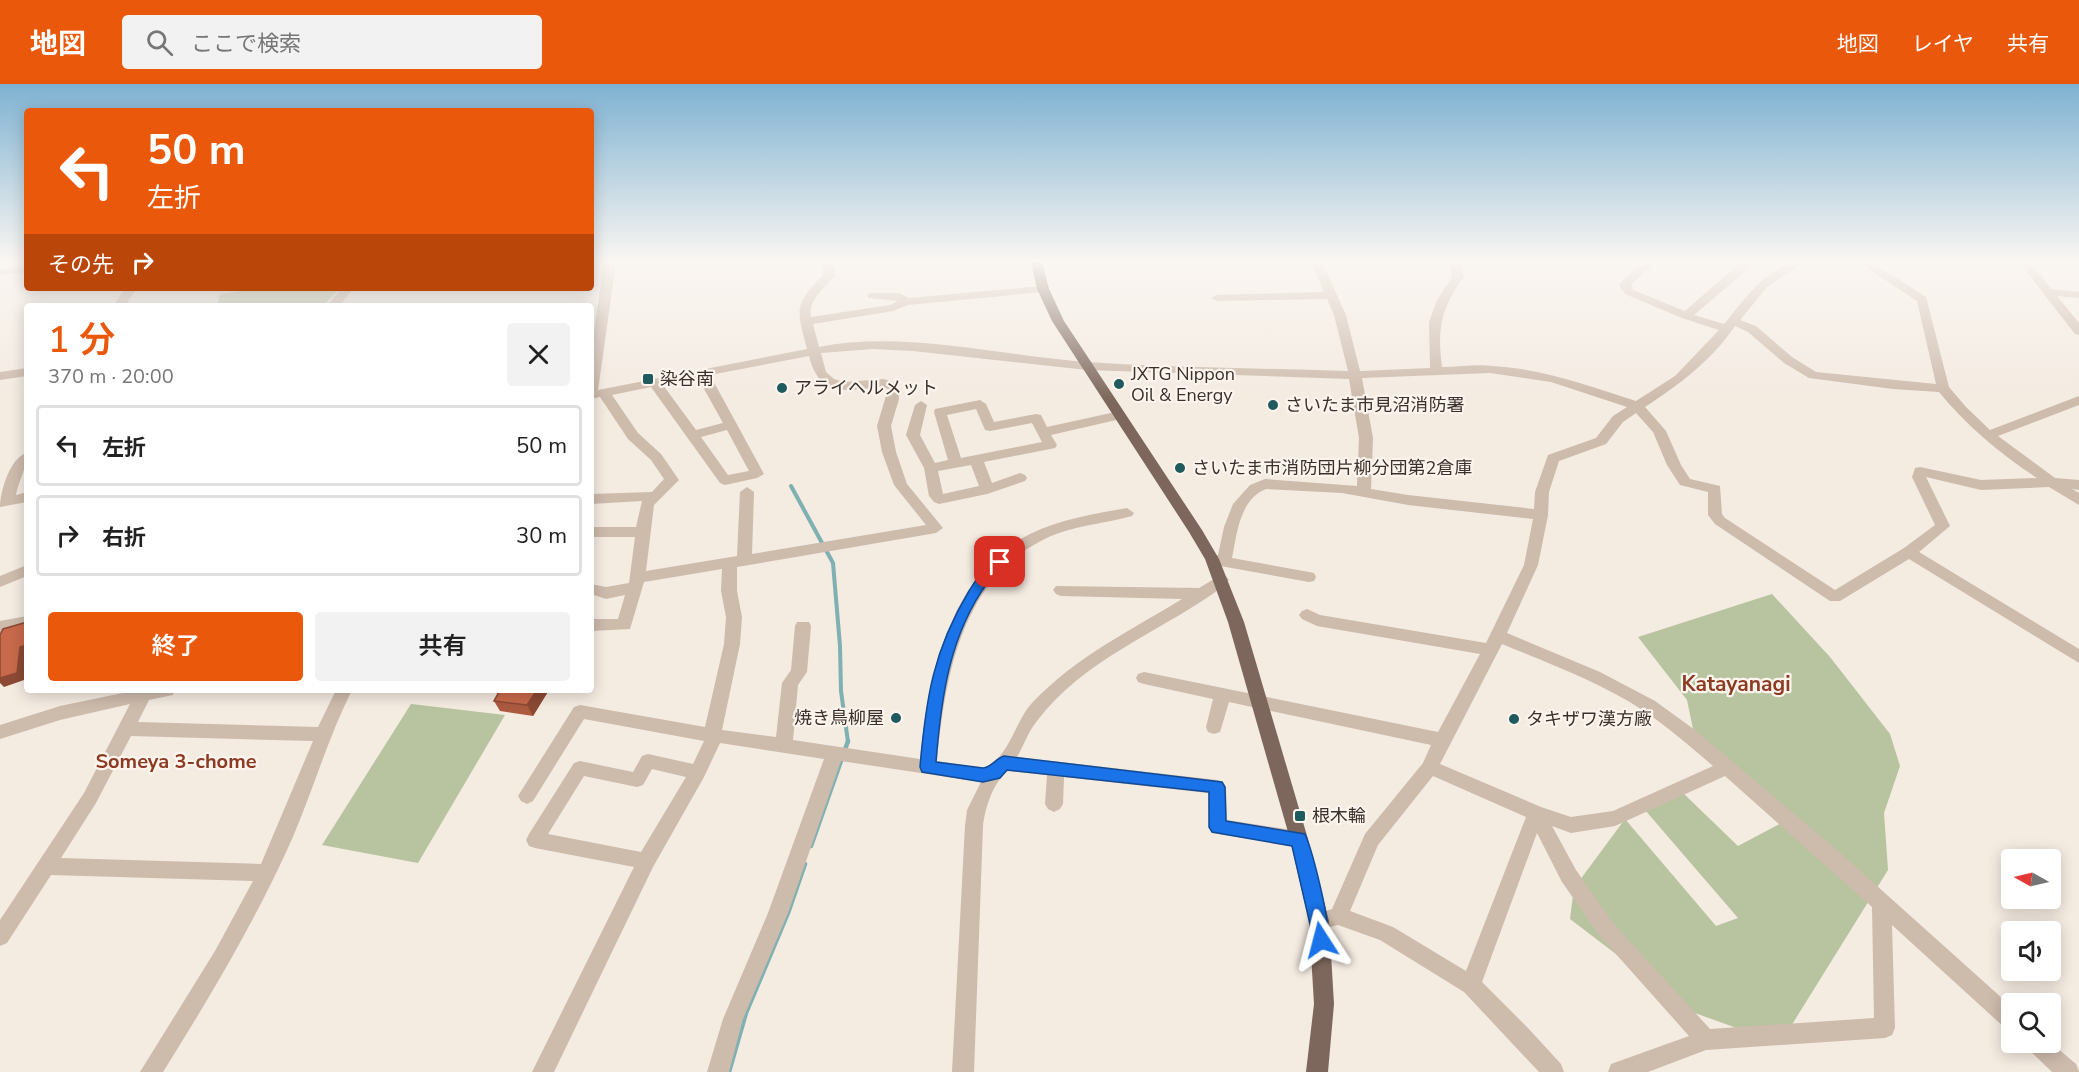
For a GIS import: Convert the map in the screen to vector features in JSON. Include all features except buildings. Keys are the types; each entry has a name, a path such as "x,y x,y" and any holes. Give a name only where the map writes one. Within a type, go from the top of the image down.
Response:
{"main road":[{"path":"1052,308 1087,366 1218,560 1221,580 1236,622 1299,839 1329,918 1323,959 1324,1004 1317,1072"}],"street":[{"path":"594,590 606,593 637,583 737,561 936,528 901,485 890,452 884,426 893,399 894,387 884,383 844,386 830,382 820,374 804,313 806,308"},
{"path":"807,321 892,308"},
{"path":"1337,308 1345,329 1366,438 1364,492"},
{"path":"1437,373 1433,323 1440,308"},
{"path":"1667,308 1686,316 1752,329 1788,360 1813,375 1893,385 1943,388"},
{"path":"1686,316 1695,308"},
{"path":"1553,1072 1520,1034 1471,985 1386,933 1329,918 1371,840 1430,767 1494,643 1531,565 1541,515 1542,492 1553,458 1601,441 1618,419 1679,379 1744,308"},
{"path":"1926,308 1943,388 1961,410 1988,435 2019,460 2079,500"},
{"path":"2061,308 2079,331"},
{"path":"594,625 624,625 637,583 648,502 672,480 656,457 633,436 596,394 597,317"},
{"path":"596,394 855,345 891,345 1087,366 1355,375 1490,369 1520,372 1554,380 1637,406 1659,432 1674,465 1685,482 1714,489 1715,515 1720,521 1835,597 1910,552 1943,526 1919,477 1920,471 1981,485 2053,482 2079,485"},
{"path":"0,376 24,372"},
{"path":"655,382 725,480 756,474 702,373"},
{"path":"1988,435 2079,400"},
{"path":"931,468 1050,445 1036,418 990,427 980,404 940,412 956,463"},
{"path":"921,405 913,435 931,468 936,496 939,499 987,489 1020,478"},
{"path":"1045,432 1120,415"},
{"path":"693,435 730,425"},
{"path":"976,459 987,489"},
{"path":"3,503 13,476 24,461"},
{"path":"1309,577 1218,560 1241,502 1258,486 1342,488 1408,500 1541,515"},
{"path":"543,1072 646,861 698,772 713,741 712,735 732,644 734,617 729,591 737,561 747,492"},
{"path":"594,499 656,496"},
{"path":"3,503 24,498"},
{"path":"928,767 938,680 959,620 984,578 1017,550 1050,531 1090,517 1127,513"},
{"path":"594,532 643,532"},
{"path":"1910,552 2075,650"},
{"path":"0,582 24,571"},
{"path":"963,1072 974,826 982,796 1033,712 1073,676 1116,644 1204,594 1221,580"},
{"path":"1061,590 1204,594"},
{"path":"1307,615 1317,620 1355,627 1494,643 1594,676 1649,706 1728,767 2001,1011"},
{"path":"0,627 24,623"},
{"path":"784,746 790,683 799,672 803,626"},
{"path":"1144,678 1442,740"},
{"path":"0,937 90,798 145,693"},
{"path":"0,732 60,713 145,693"},
{"path":"151,1072 228,949 283,838 343,693"},
{"path":"1214,727 1223,694"},
{"path":"527,796 580,712 712,735 983,775 999,768 1056,769 1216,787 1218,827 1299,839"},
{"path":"126,729 324,734"},
{"path":"718,1072 734,1019 778,913 835,753"},
{"path":"646,861 535,840 580,768 637,780 648,761 698,772"},
{"path":"1430,767 1536,813 1571,825 1615,818 1728,767"},
{"path":"1054,804 1056,769"},
{"path":"1471,985 1536,813"},
{"path":"1536,813 1569,876 1606,929 1706,1040"},
{"path":"45,866 266,873"},
{"path":"1619,1072 1706,1040 1885,1028 1882,906"},
{"path":"2047,1053 2068,1072"}],"green space":[{"path":"1772,594 1830,657 1890,734 1900,766 1884,813 1888,870 1783,1039 1745,1031 1692,1012 1570,919 1574,888 1625,819 1716,926 1738,918 1645,810 1683,793 1738,846 1789,819 1693,729 1687,700 1638,637"},
{"path":"411,704 505,715 418,863 322,845"}],"waterway":[{"path":"791,486 833,563 840,646 841,691 848,741"},
{"path":"811,846 848,741"},
{"path":"729,1072 746,1013 788,913 805,864"}],"place":[{"name":"染谷南","path":"648,379"},
{"name":"JXTG Nippon Oil & Energy","path":"1119,384"},
{"name":"アライヘルメット","path":"782,388"},
{"name":"さいたま市見沼消防署","path":"1273,405"},
{"name":"さいたま市消防団片柳分団第2倉庫","path":"1180,468"},
{"name":"焼き鳥柳屋","path":"896,718"},
{"name":"タキザワ漢方廠","path":"1514,719"},
{"name":"根木輪","path":"1300,816"}],"district":[{"name":"Katayanagi","path":"1736,684"},
{"name":"Someya 3-chome","path":"176,761"}],"route":[{"path":"1000,562 984,578 959,620 938,680 928,767 983,775 994,773 1004,763 1216,787 1218,827 1299,839 1319,921 1321,940"}]}
